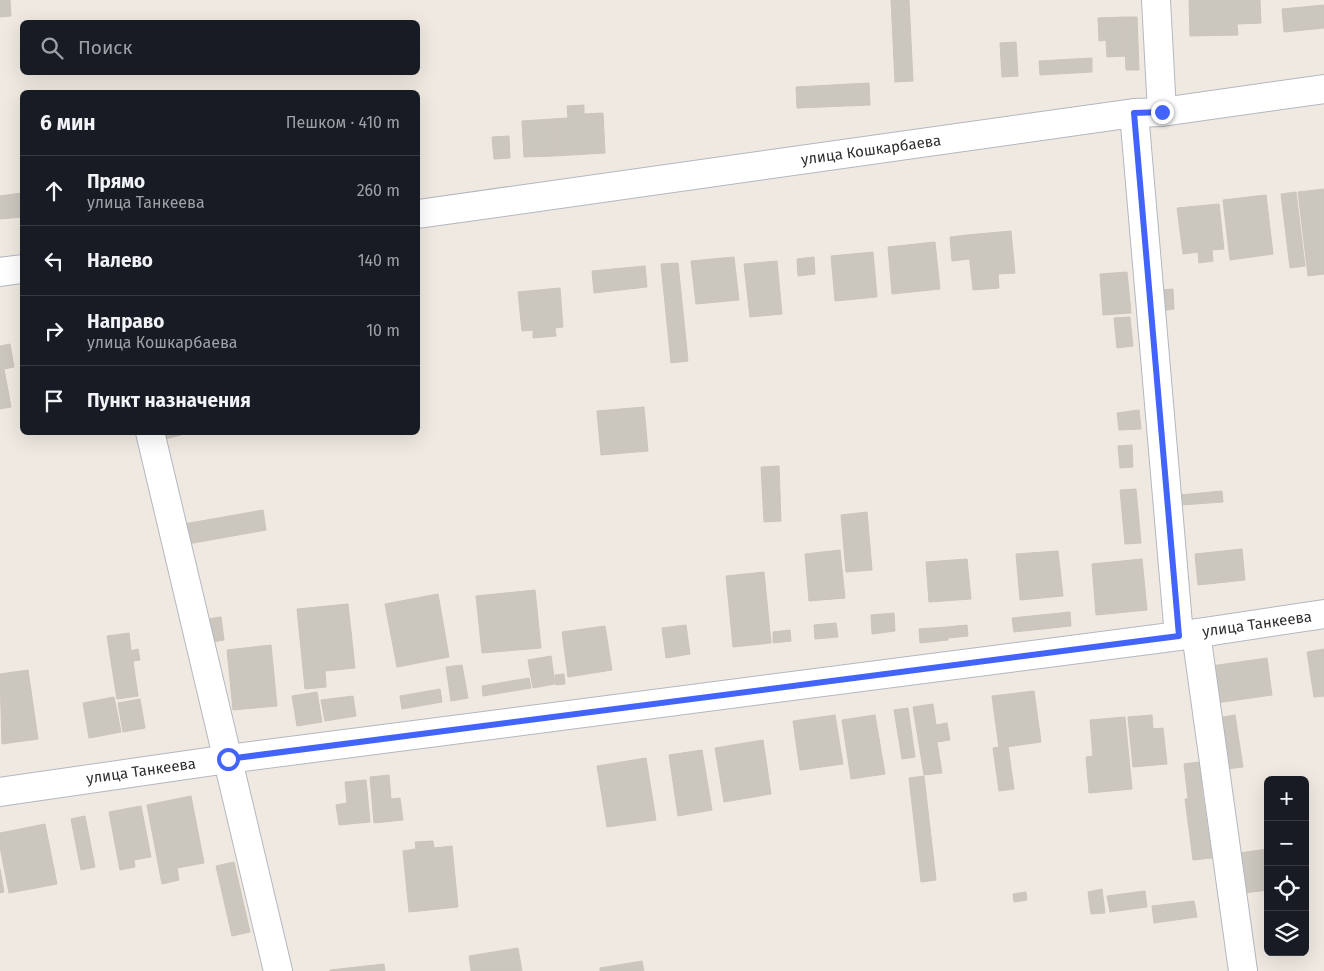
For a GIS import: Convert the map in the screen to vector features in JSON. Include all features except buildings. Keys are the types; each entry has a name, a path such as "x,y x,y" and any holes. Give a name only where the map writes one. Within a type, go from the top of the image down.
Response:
{"street":[{"path":"1156,0 1162,112"},
{"name":"улица Кошкарбаева","path":"420,214 1134,113 1162,112 1324,89"},
{"path":"1134,113 1187,634 1243,971"},
{"path":"0,272 20,269"},
{"path":"151,435 278,971"},
{"name":"улица Танкеева","path":"0,792 228,759 1187,634 1324,614"}],"route":[{"path":"228,759 1179,636 1134,113 1162,112"}]}
